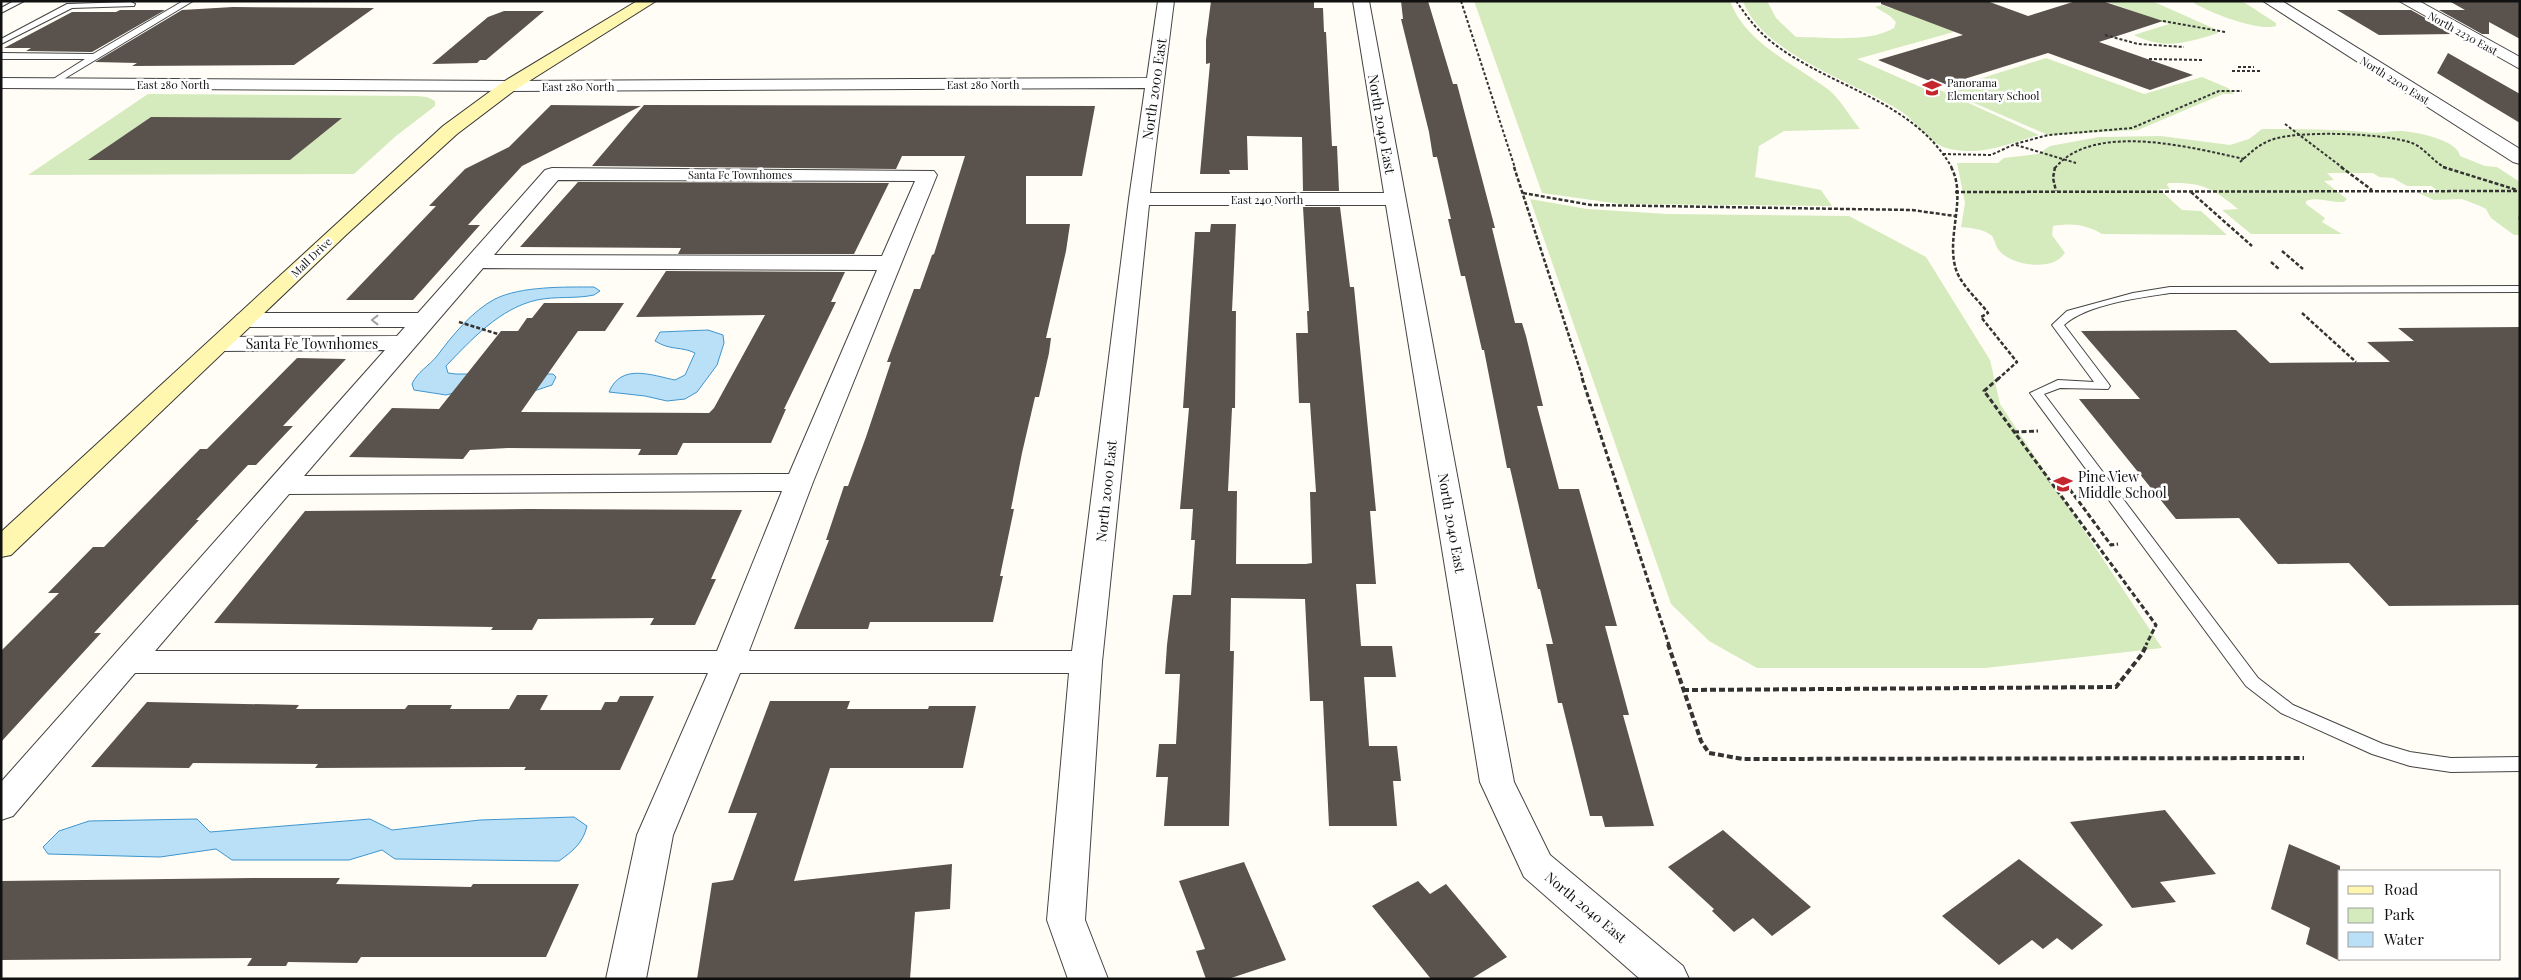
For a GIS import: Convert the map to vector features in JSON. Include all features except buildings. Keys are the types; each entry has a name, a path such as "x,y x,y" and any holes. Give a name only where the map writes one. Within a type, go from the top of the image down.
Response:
{"main road":[{"name":"Mall Drive","path":"1,548 340,230 450,130 509,86 648,1"}],"street":[{"name":"North 2000 East","path":"1088,979 1066,920 1086,662 1139,199 1166,1"},
{"name":"North 2040 East","path":"1361,1 1497,782 1537,866 1669,979"},
{"name":"North 2200 East","path":"2271,1 2520,158"},
{"name":"North 2230 East","path":"2407,1 2520,64"},
{"name":"East 280 North","path":"1,83 509,86 1155,83"},
{"name":"Santa Fe Townhomes","path":"474,262 552,174 928,175 891,264"},
{"name":"East 240 North","path":"1139,199 1395,199"},
{"path":"1,806 474,262 891,264 799,482 728,662 655,835 626,979"},
{"name":"Santa Fe Townhomes","path":"245,320 423,320"},
{"name":"Santa Fe Townhomes","path":"220,344 403,343"},
{"path":"279,485 799,482"},
{"path":"126,662 1086,662"}],"lane":[{"path":"1,11 20,1"},
{"path":"51,83 189,1"},
{"path":"1,42 70,6 131,4"},
{"path":"1,56 96,57"},
{"path":"2520,289 2170,290 2133,296 2071,313 2058,326 2104,386 2058,384 2036,393 2252,682 2287,709 2378,749 2410,759 2451,764 2520,764"}],"path":[{"path":"1461,1 1683,690 1701,741 1709,754 1742,759 2304,758"},
{"path":"1683,690 2116,687 2142,654 2156,625 1984,391 2017,362 1981,317 1988,313 1955,268 1951,241 1955,216 1954,174 1942,154 1899,113 1801,62 1773,44 1758,31 1736,1"},
{"path":"2163,21 2225,32"},
{"path":"2106,35 2138,44 2184,47"},
{"path":"2149,59 2202,60"},
{"path":"2238,67 2254,67"},
{"path":"2232,72 2261,72"},
{"path":"1942,154 1991,155 2015,144 2048,135 2132,128 2219,91 2242,91"},
{"path":"2285,124 2372,190"},
{"path":"2240,162 2266,141 2285,137 2371,136 2400,139 2425,150 2437,164 2447,169 2501,182 2519,191"},
{"path":"2056,191 2055,167 2073,152 2095,146 2121,143 2161,143 2244,159"},
{"path":"2015,144 2076,163"},
{"path":"2190,191 2252,246"},
{"path":"1955,192 2519,191"},
{"path":"1523,193 1590,205 1912,210 1955,216"},
{"path":"2520,216 2520,222"},
{"path":"2302,313 2356,362"},
{"path":"466,323 498,334"},
{"path":"2014,432 2039,431"},
{"path":"2055,488 2068,487 2111,545 2119,545 2113,537"}],"green space":[{"path":"1474,1 1730,1 1737,16 1759,41 1829,90 1860,129 1784,131 1759,146 1755,177 1821,190 1832,206 1620,204 1542,193"},
{"path":"1743,1 1767,1 1776,18 1796,37 1847,38 1884,33 1894,28 1896,22 1875,7 1882,5 1892,9 1906,5 1968,28 1857,59 1932,92 1940,90 2039,135 1984,150 1962,151 1943,147 1929,138 1912,120 1899,110 1788,51 1769,36 1753,19"},
{"path":"2105,1 2152,1 2215,29 2218,33 2196,40 2166,44 2145,40 2134,35 2169,24"},
{"path":"2191,1 2242,1 2276,23 2276,26 2268,27 2245,24 2208,10"},
{"path":"2046,58 2144,94 2202,77 2228,88 2234,94 2223,94 2138,130 2048,135 1944,90"},
{"path":"148,94 416,96 427,97 435,101 435,106 396,136 354,174 28,175","holes":["151,117 341,118 290,160 89,160"]},
{"path":"2262,129 2374,133 2407,131 2444,141 2452,145 2460,156 2485,166 2497,167 2520,182 2520,235 2514,235 2491,218 2486,209 2480,206 2462,199 2434,200 2419,193 2441,193 2431,186 2407,186 2393,178 2379,177 2373,173 2327,173 2334,180 2324,181 2347,199 2344,202 2315,199 2306,201 2306,204 2325,218 2322,222 2342,234 2251,234 2222,210 2238,209 2221,196 2198,185 2180,183 2168,183 2167,185 2170,189 2159,189 2182,210 2201,211 2227,235 2102,234 2078,225 2053,226 2052,235 2065,253 2050,263 2034,265 2025,264 2003,254 1988,233 1977,229 1961,227 1965,203 1957,163 1998,163 2004,158 2038,154 2050,146 2099,137 2161,136 2230,145 2249,139"},
{"path":"1530,199 1587,209 1667,214 1849,216 1926,257 1990,360 2000,404 2162,648 1985,668 1757,668 1709,641 1671,604"}],"water":[{"path":"594,287 600,291 594,295 537,300 511,310 487,326 446,366 448,373 456,374 553,374 556,377 552,385 531,392 458,392 446,395 414,390 412,384 417,376 434,360 456,332 478,310 495,299 530,289"},
{"path":"708,330 723,335 724,343 717,365 697,392 685,399 667,401 645,396 609,392 614,383 621,377 629,374 647,374 675,380 685,375 695,353 666,346 655,341 660,332"},
{"path":"574,817 587,826 585,832 577,846 559,861 395,859 382,850 349,860 232,860 216,849 160,857 48,854 43,847 59,831 89,821 197,819 210,832 370,819 392,830 480,820"}],"place":[{"name":"Panorama Elementary School","path":"1932,88"},
{"name":"Pine View Middle School","path":"2063,484"}]}
